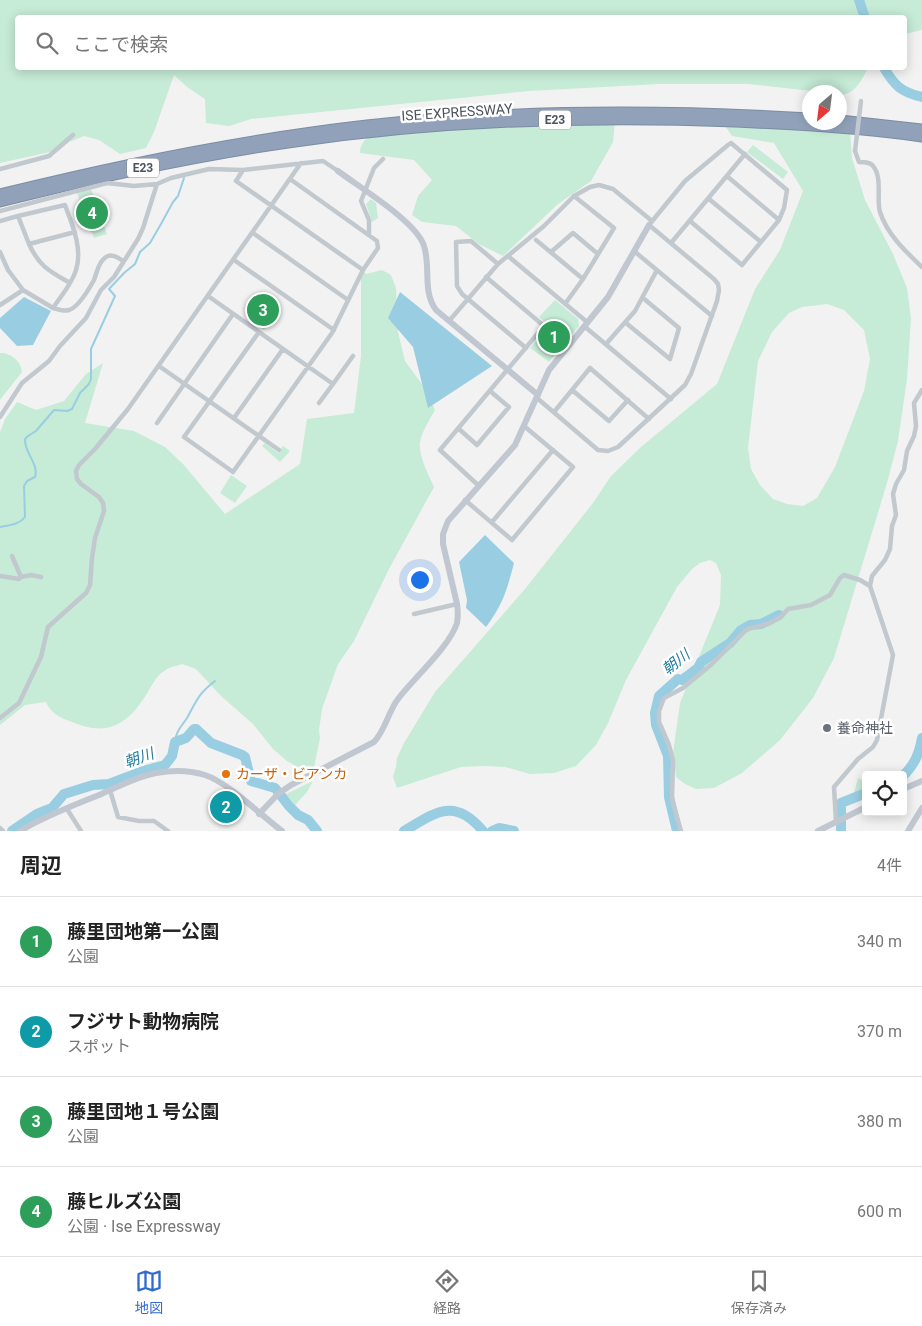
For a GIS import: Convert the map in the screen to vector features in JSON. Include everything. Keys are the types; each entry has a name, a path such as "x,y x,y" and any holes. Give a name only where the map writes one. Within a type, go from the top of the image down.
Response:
{"highway":[{"name":"ISE EXPRESSWAY","path":"1,208 131,170 367,125 426,124 565,112 622,111 802,122"},
{"path":"847,121 922,129"},
{"name":"ISE EXPRESSWAY","path":"847,127 922,137"},
{"name":"ISE EXPRESSWAY","path":"0,194 193,150 288,139"}],"street":[{"path":"861,101 855,151 859,162 868,162 874,167 877,176 880,212 890,232 899,244 922,267"},
{"path":"0,169 49,156 73,136"},
{"path":"259,814 280,792 369,746 378,738 386,725 396,701 452,634 458,619 457,604 442,539 450,517 510,452 549,370 608,297 651,223 685,181 731,143 787,190 784,208 779,220 742,264 690,221"},
{"path":"671,243 728,177 745,154"},
{"path":"369,235 369,220 362,201 364,190 374,168 383,158"},
{"path":"6,219 1,208 107,183 134,186 157,184 171,178 209,169 243,170 323,161 412,227 421,238 425,249 428,291 436,310 449,321 508,370 592,446 603,452 618,447 688,380 717,301 718,284 714,278 671,243 619,194 606,186 599,185 590,187 574,196 544,226 498,264 449,321"},
{"path":"0,718 16,708 19,703 41,657 48,626 86,593 90,585 95,538 104,511 103,503 99,497 77,479 76,471 79,465 95,449 128,409 301,163"},
{"path":"243,170 236,181 363,270"},
{"path":"728,177 779,220"},
{"path":"259,332 184,437 233,472 334,330 363,270 378,248 377,241 290,179"},
{"path":"0,418 8,407 13,394 22,383 49,361 86,318 101,290 114,277 144,228 157,184"},
{"path":"565,304 614,228 574,196"},
{"path":"709,199 761,242"},
{"path":"0,221 65,204 75,232 78,258 77,269 53,308"},
{"path":"18,216 29,244 39,262 45,269 70,283"},
{"path":"29,244 75,232"},
{"path":"253,233 348,300"},
{"path":"551,252 573,233 598,254"},
{"path":"536,240 583,278"},
{"path":"498,264 471,241 456,242 457,286 462,294 526,348"},
{"path":"634,251 712,316"},
{"path":"0,252 8,270 23,290 53,308 62,311 75,307 93,281 102,261 108,256 113,256 123,261"},
{"path":"508,256 565,304 606,344 671,398"},
{"path":"234,260 334,330"},
{"path":"606,344 626,323 643,298 657,270"},
{"path":"479,486 440,450 544,326 486,277"},
{"path":"0,305 23,290"},
{"path":"208,296 333,384"},
{"path":"626,323 670,359 680,328 643,298"},
{"path":"157,423 233,314"},
{"path":"234,418 283,349"},
{"path":"319,403 353,356"},
{"path":"159,366 280,450"},
{"path":"554,412 590,368 649,419"},
{"path":"572,390 609,421 628,400"},
{"path":"839,820 834,786 858,759 873,747 877,740 894,655 870,586 872,576 885,560 890,549 892,526 896,515 894,494 896,484 904,470 907,451 914,436 916,426 914,403 922,390"},
{"path":"459,429 477,445 509,407 490,391"},
{"path":"466,500 512,540 573,467 524,426"},
{"path":"492,522 553,450"},
{"path":"12,556 21,577"},
{"path":"0,576 19,579 31,575 40,577"},
{"path":"682,831 672,799 673,760 659,722 659,711 664,698 683,688 712,664 747,629 768,624 781,617 788,609 811,605 830,595 840,578 844,575 860,580 870,586"},
{"path":"414,614 457,604"},
{"path":"20,831 36,821 110,790 154,773 165,771 192,772 220,783 282,831"},
{"path":"907,787 922,781"},
{"path":"110,790 118,817 139,821 154,821 168,831"},
{"path":"908,831 922,808"},
{"path":"67,809 80,831"},
{"path":"818,831 862,809"},
{"path":"0,828 3,831"}],"green space":[{"path":"0,0 922,0 922,30 907,34 907,15 15,15 15,70 867,70 854,89 847,93 847,85 802,85 802,90 748,84 660,84 529,91 251,119 229,126 206,123 205,99 187,87 174,75 154,132 146,148 120,154 99,140 84,136 69,142 59,150 0,163"},
{"path":"720,108 802,117 802,130 847,129 850,132 852,158 865,200 893,254 907,288 911,319 907,379 898,441 834,658 813,698 780,740 742,773 714,788 696,789 676,777 673,753 680,703 720,605 721,575 716,563 710,560 700,563 692,569 677,587 626,680 608,723 596,745 576,766 554,773 530,774 505,767 461,767 397,788 393,777 397,758 435,692 525,589 593,503 611,476 641,447 717,384 755,289 780,250 803,191 774,143 732,136 717,114","holes":["827,304 844,310 864,330 870,359 864,391 835,467 817,498 803,506 787,504 773,499 760,485 751,469 748,448 758,361 772,332 789,313 802,307"]},
{"path":"615,121 613,142 591,181 558,204 503,256 479,244 456,226 422,222 412,215 418,196 432,180 414,160 360,153 363,143 371,136 417,134 448,129"},
{"path":"753,145 788,172 783,179 747,152"},
{"path":"91,189 107,234 94,238 77,193"},
{"path":"371,199 376,203 378,218 372,222 366,204"},
{"path":"361,269 366,274 382,270 391,275 396,288 398,332 405,361 424,387 435,410 426,425 420,442 424,465 434,487 389,569 354,641 338,664 322,709 319,730 320,738 314,768 305,771 287,761 273,749 253,724 221,696 196,669 182,664 168,668 161,673 139,705 123,721 115,725 106,728 84,726 57,715 46,702 25,705 0,725 0,432 5,419 17,402 36,410 64,401 86,374 103,363 85,423 134,431 165,447 183,464 225,514 300,464 307,419 354,413 361,356"},
{"path":"261,291 280,303 264,330 246,317"},
{"path":"555,300 578,319 579,326 549,362 530,348 549,326 539,317"},
{"path":"0,353 8,354 15,358 20,364 22,372 0,400"},
{"path":"265,443 278,453 283,446 290,451 280,462 262,446"},
{"path":"231,475 247,486 235,503 220,493"},
{"path":"858,778 862,780 862,799 851,803"},
{"path":"313,781 307,792 295,805 286,794"}],"water":[{"path":"400,292 492,366 428,408 413,347 388,318"},
{"path":"24,297 51,311 33,345 17,346 0,328 0,318"},
{"path":"485,535 514,563 504,596 486,627 466,608 467,600 459,562"}],"waterway":[{"path":"859,0 864,15"},
{"path":"885,70 899,87 909,93 922,97"},
{"path":"0,527 17,523 25,517 24,486 27,481 35,477 36,472 25,444 25,439 36,431 54,410 67,411 72,409 80,393 89,384 91,379 91,349 115,296 109,289 135,264 140,252 150,243 178,196 184,178"},
{"name":"朝川","path":"677,831 669,797 668,756 656,725 655,713 659,696 678,679 682,680 698,668 701,662 730,643 741,630 750,625 761,624 779,615"},
{"path":"175,742 178,732 198,698 215,681"},
{"name":"朝川","path":"12,831 37,814 52,808 64,794 93,785 109,784 165,765 172,756 175,742 186,738 194,729 211,743 245,757 251,781 275,788 289,806 298,815 308,820 317,831"},
{"path":"907,772 916,758 922,738"},
{"path":"841,831 841,803 862,795"},
{"name":"朝川","path":"404,831 425,818 444,811 463,814 473,820 483,831"},
{"name":"朝川","path":"492,831 499,828 514,831"}],"place":[{"name":"藤ヒルズ公園","path":"92,213"},
{"name":"藤里団地１号公園","path":"263,310"},
{"name":"藤里団地第一公園","path":"554,337"},
{"name":"養命神社","path":"827,728"},
{"name":"カーザ・ビアンカ","path":"226,774"},
{"name":"フジサト動物病院","path":"226,807"}]}
